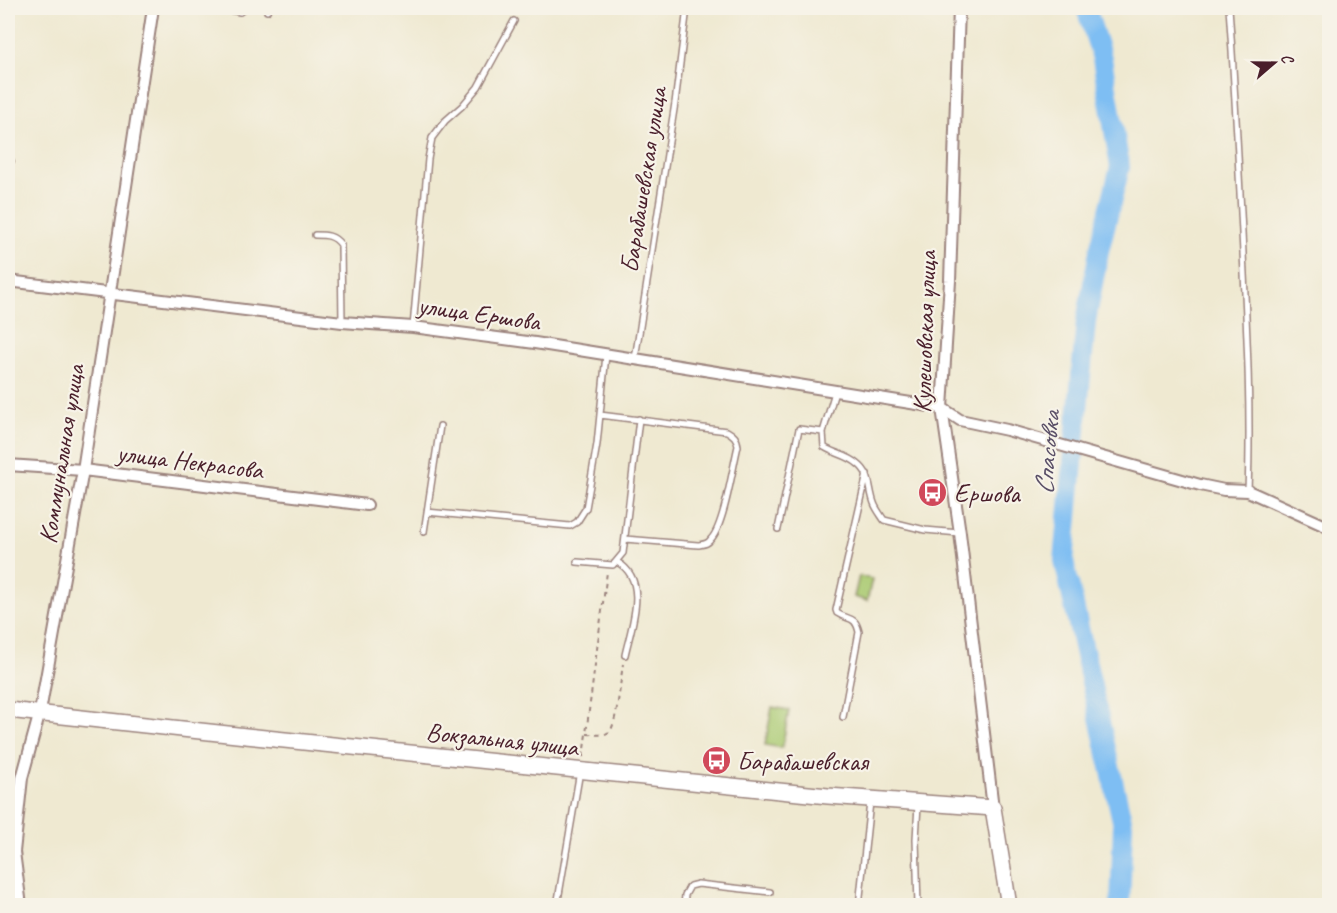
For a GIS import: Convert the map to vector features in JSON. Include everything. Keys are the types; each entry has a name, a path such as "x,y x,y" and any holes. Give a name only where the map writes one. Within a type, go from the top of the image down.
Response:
{"main road":[{"name":"Вокзальная улица","path":"8,710 871,800 993,808"},
{"name":"Кулешовская улица","path":"993,808 1009,906"}],"street":[{"name":"Коммунальная улица","path":"21,906 14,852 22,778 40,712 83,470 153,8"},
{"name":"Кулешовская улица","path":"959,8 950,281 942,408 960,533 993,808"},
{"name":"улица Ершова","path":"8,281 342,322 413,327 635,359 942,408 960,420 1007,430 1147,471 1224,490 1248,490"},
{"name":"улица Некрасова","path":"8,465 83,470 367,505"},
{"path":"1248,490 1329,528"}],"lane":[{"path":"220,8 240,12 245,8"},
{"name":"Барабашевская улица","path":"635,359 675,103 687,8"},
{"path":"1229,8 1249,372 1248,490"},
{"path":"413,327 428,159 432,138 478,87 514,21"},
{"path":"315,235 329,235 337,238 341,245 342,322"},
{"path":"427,512 570,526 577,522 586,508 600,416 606,355"},
{"path":"835,392 823,432 824,447 860,465 867,474 874,504 884,520 925,530 960,533"},
{"path":"600,416 727,431 734,434 737,440 738,446 721,517 714,537 708,543 698,545 625,539"},
{"path":"577,562 608,566 617,562 623,553 639,419"},
{"path":"424,531 440,426"},
{"path":"778,529 799,429 823,432"},
{"path":"843,717 859,632 857,623 851,618 841,616 837,610 867,474"},
{"path":"617,562 631,573 636,591 635,610 625,655"},
{"path":"557,906 580,771"},
{"path":"860,906 871,800"},
{"path":"918,803 916,839 918,906"},
{"path":"684,906 684,895 690,886 698,884 770,892"},
{"path":"8,904 14,906"}],"path":[{"path":"580,771 608,566"},
{"path":"586,734 604,735 610,731 614,722 625,655"}],"green space":[{"path":"859,576 872,579 867,601 854,597"},
{"path":"772,707 789,710 782,748 765,745"}],"waterway":[{"name":"Спасовка","path":"1086,8 1102,58 1120,167 1099,251 1086,321 1064,561 1123,825 1120,906"}],"place":[{"name":"Ершова","path":"933,493"},
{"name":"Барабашевская","path":"716,761"}]}
